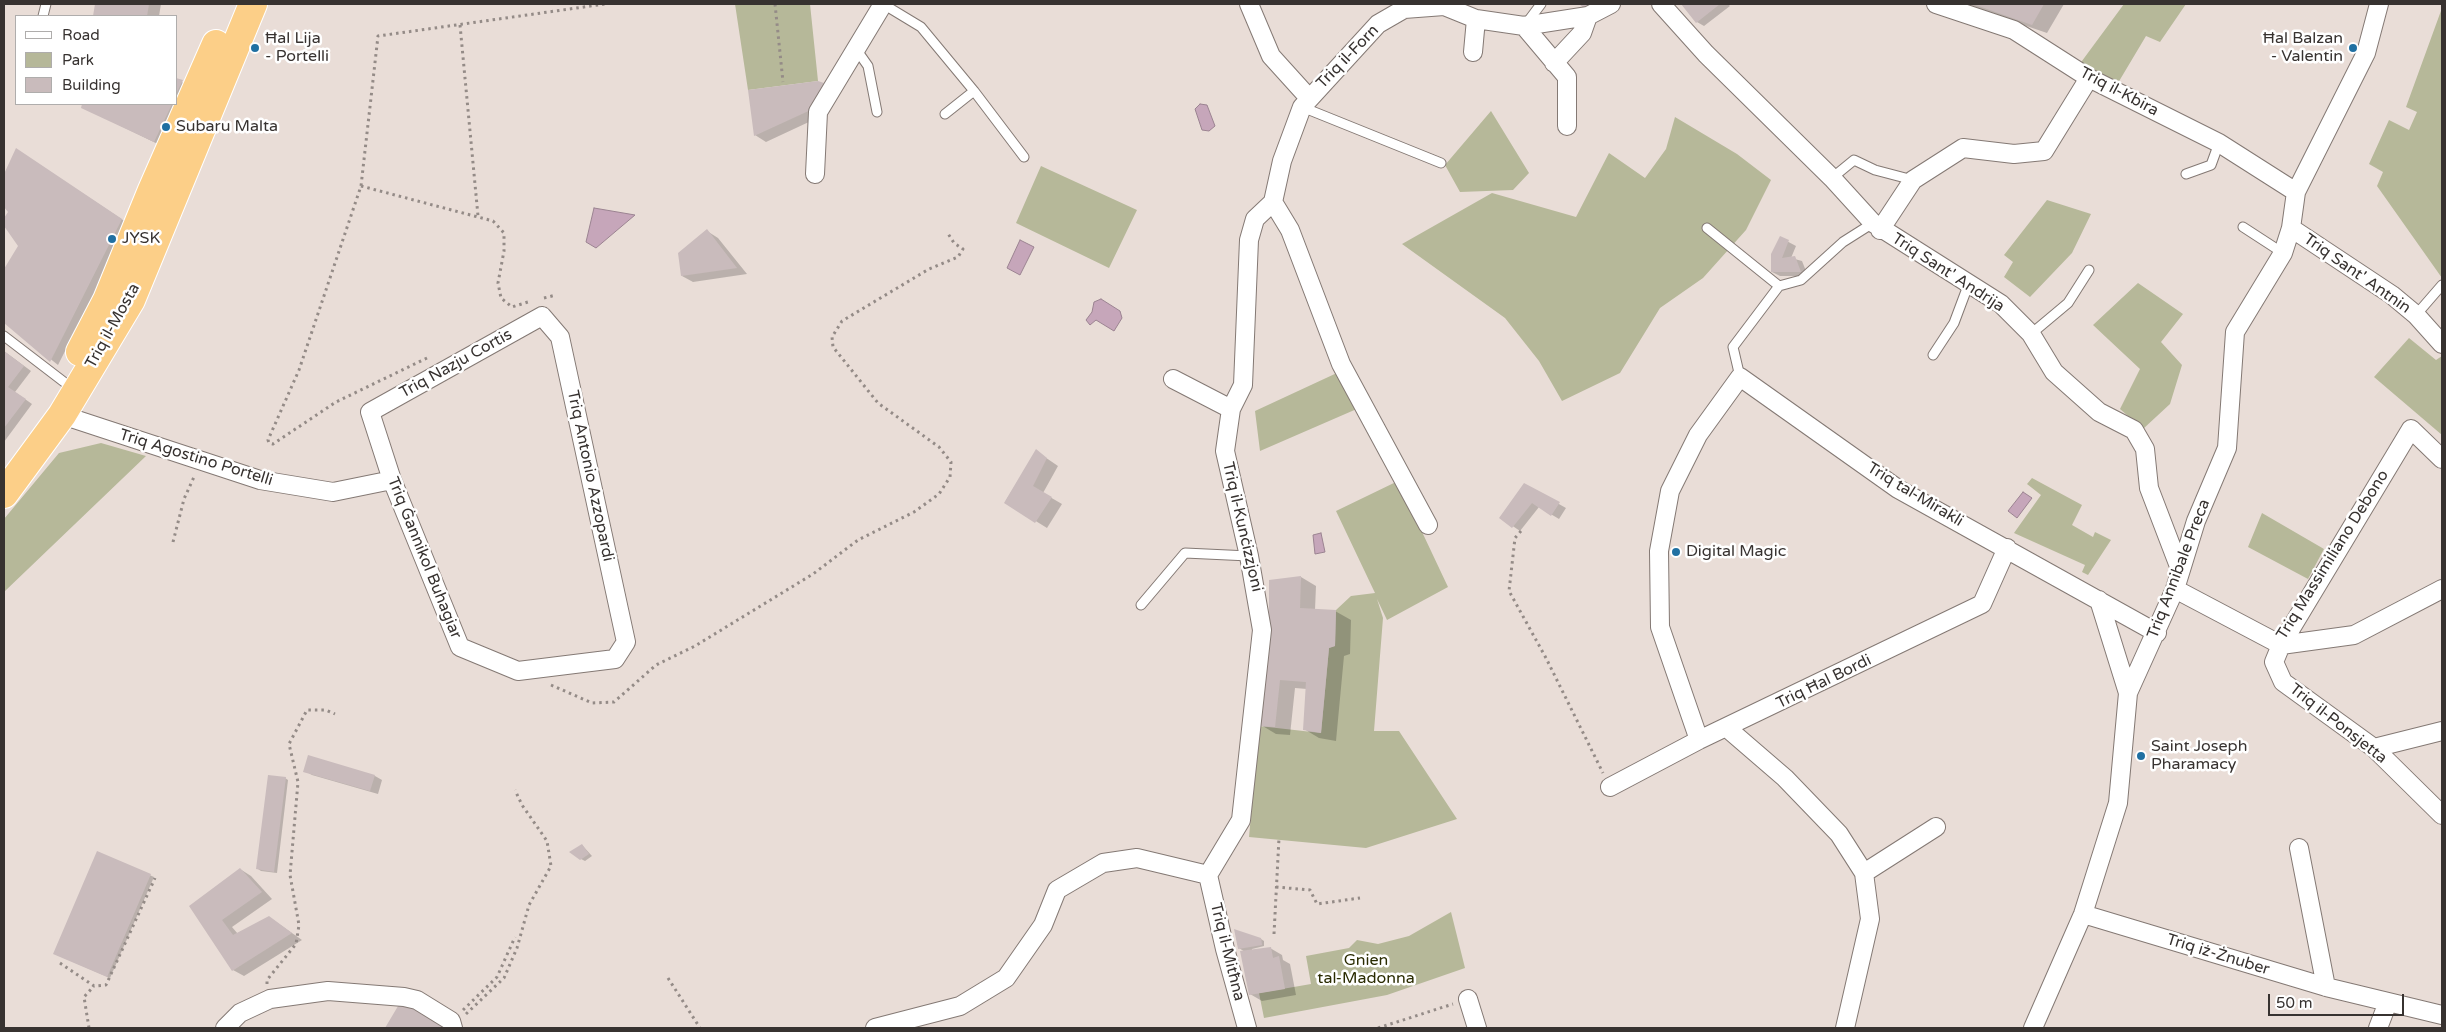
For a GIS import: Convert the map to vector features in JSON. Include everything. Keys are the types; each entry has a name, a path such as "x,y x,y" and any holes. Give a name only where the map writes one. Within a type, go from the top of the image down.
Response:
{"highway":[{"name":"Triq il-Mosta","path":"4,465 64,382 107,300 152,190 233,4"},
{"name":"Triq il-Mosta","path":"4,494 62,415 131,300 253,4"}],"street":[{"path":"815,174 818,112 883,4"},
{"name":"Triq il-Forn","path":"1249,4 1271,56 1305,102 1378,24 1404,9 1444,6 1476,19 1524,26 1588,16 1611,4"},
{"name":"Triq Sant' Andrija","path":"1660,4 1706,54 1832,178 1877,226 2001,304 2031,334 2054,372 2099,412 2134,430 2145,449 2149,488 2180,569"},
{"name":"Triq il-Kbira","path":"1936,4 2014,30 2089,78 2219,143 2296,192"},
{"path":"2291,228 2296,192 2366,53 2379,4"},
{"path":"1554,63 1582,33 1588,16"},
{"path":"1473,52 1476,19"},
{"path":"1524,26 1567,77 1567,126"},
{"path":"1877,226 1913,180 1963,148 2014,154 2044,151 2089,78"},
{"path":"1305,102 1282,161 1273,202 1290,230 1341,364 1428,525"},
{"name":"Triq il-Kunċizzjoni","path":"1208,875 1241,820 1262,630 1249,556 1225,451 1231,410 1243,385 1248,240 1255,219 1273,202"},
{"name":"Triq Annibale Preca","path":"2033,1028 2083,914 2118,803 2128,692 2175,589 2196,520 2227,448 2235,332 2283,253 2291,228"},
{"name":"Triq Sant' Antnin","path":"2291,228 2392,295 2416,315 2442,344"},
{"name":"Triq Nazju Cortis","path":"370,412 540,308"},
{"name":"Triq Antonio Azzopardi","path":"540,308 560,337 626,642"},
{"path":"1699,740 1660,627 1658,551 1670,491 1698,435 1740,377"},
{"name":"Triq tal-Mirakli","path":"1740,377 1898,489 2007,548 2156,633"},
{"path":"1173,378 1231,410"},
{"name":"Triq Ġannikol Buhagiar","path":"370,412 392,480 460,647 518,671 615,659 626,642"},
{"name":"Triq Agostino Portelli","path":"62,415 200,462 260,480 333,492 392,480"},
{"name":"Triq Massimiliano Debono","path":"2175,589 2281,645 2412,429 2442,459"},
{"name":"Triq Ħal Bordi","path":"1610,786 1699,740 1728,728 1982,604 2007,548"},
{"path":"2281,645 2354,635 2442,590"},
{"path":"2099,600 2128,692"},
{"name":"Triq il-Ponsjetta","path":"2281,645 2274,662 2283,682 2374,748 2442,815"},
{"path":"1728,728 1785,778 1839,834 1864,873 1870,919 1845,1028"},
{"path":"2374,748 2442,732"},
{"path":"1864,873 1936,827"},
{"path":"2299,848 2326,987"},
{"path":"875,1028 960,1006 1006,978 1043,925 1058,890 1103,863 1137,858 1208,875"},
{"name":"Triq il-Mitħna","path":"1208,875 1225,949 1247,1028"},
{"name":"Triq iż-Żnuber","path":"2083,914 2326,987 2442,1015"},
{"path":"224,1028 240,1013 270,999 328,991 404,997 417,1000 451,1021 458,1023"},
{"path":"1468,999 1477,1028"},
{"path":"2378,1028 2388,1002"}],"lane":[{"path":"883,4 921,26 1024,157"},
{"path":"1524,26 1541,4"},
{"path":"856,49 868,66 878,112"},
{"path":"945,114 974,91"},
{"path":"1305,102 1441,163"},
{"path":"2186,174 2211,165 2219,143"},
{"path":"1832,178 1854,160 1875,170 1913,180"},
{"path":"1740,377 1733,347 1779,286 1801,280 1843,242 1877,226"},
{"path":"2243,227 2283,253"},
{"path":"1707,228 1779,286"},
{"path":"2031,334 2068,303 2089,270"},
{"path":"1933,355 1954,323 1970,283"},
{"path":"2416,315 2442,284"},
{"path":"4,336 64,382"},
{"path":"1141,606 1185,553 1249,556"}],"path":[{"path":"430,356 336,402 272,444 269,444 268,440 299,370 361,186 378,36 605,4"},
{"path":"775,4 783,82"},
{"path":"460,25 478,216"},
{"path":"361,186 493,221 504,233 504,251 498,283 501,298 512,307 529,302"},
{"path":"518,671 592,703 614,702 656,665 695,646 813,574 858,540 914,512 939,494 950,477 951,462 939,447 878,403 833,347 832,337 842,321 929,269 958,257 963,249 954,243 947,232"},
{"path":"540,308 556,295"},
{"path":"173,542 184,499 200,462"},
{"path":"1521,531 1516,538 1509,591 1546,658 1610,786"},
{"path":"270,999 267,980 296,944 299,925 290,875 298,782 289,744 307,710 326,710 335,714"},
{"path":"458,1023 504,978 517,948 529,906 551,866 547,841 514,790"},
{"path":"1274,934 1279,838"},
{"path":"60,963 94,986 106,985 155,878"},
{"path":"1276,887 1310,890 1317,904 1360,898"},
{"path":"458,1023 463,1008 497,977 515,936"},
{"path":"668,978 700,1028"},
{"path":"89,1028 84,997 94,986"},
{"path":"1378,1028 1468,999"}],"green space":[{"path":"735,4 810,4 818,81 748,90"},
{"path":"2124,4 2186,4 2160,42 2146,36 2115,88 2079,65"},
{"path":"2442,8 2442,278 2377,186 2383,172 2369,164 2389,120 2409,130 2417,112 2406,107"},
{"path":"1491,111 1529,173 1513,190 1460,192 1445,165"},
{"path":"1675,117 1737,154 1771,180 1746,230 1703,278 1660,308 1620,373 1562,401 1539,361 1505,318 1402,244 1492,193 1576,217 1609,153 1645,178 1666,149"},
{"path":"1041,166 1137,210 1109,268 1016,223"},
{"path":"2047,200 2091,214 2072,253 2030,297 2004,277 2013,262 2004,255"},
{"path":"2138,283 2183,314 2161,342 2182,365 2170,404 2143,429 2120,409 2140,369 2093,325"},
{"path":"2409,338 2436,360 2442,356 2442,435 2374,377"},
{"path":"1339,372 1359,408 1260,451 1255,411"},
{"path":"101,443 146,456 4,592 4,519 59,453"},
{"path":"2032,478 2082,505 2072,525 2093,537 2095,532 2111,540 2088,575 2082,572 2085,565 2014,533 2041,495 2027,484"},
{"path":"1398,481 1448,587 1387,620 1377,599 1383,618 1374,731 1399,731 1457,819 1366,848 1249,837 1259,726 1321,733 1329,648 1335,646 1336,610 1351,596 1375,593 1336,511"},
{"path":"2262,513 2324,549 2308,579 2248,547"},
{"name":"Gnien tal-Madonna","path":"1451,912 1465,968 1387,995 1264,1018 1259,993 1311,984 1306,956 1349,948 1357,940 1378,944 1409,936"}],"shaded area":[{"path":"1200,104 1207,105 1215,126 1209,131 1202,130 1195,109"},
{"path":"594,208 635,215 596,248 586,242"},
{"path":"1020,240 1034,247 1020,275 1007,268"},
{"path":"1101,299 1120,311 1122,318 1114,331 1096,320 1090,325 1086,320 1092,312 1094,302"},
{"path":"2023,492 2032,498 2017,518 2008,511"},
{"path":"1321,533 1325,552 1315,554 1313,535"}],"building":[{"path":"95,4 149,4 147,15 93,15"},
{"path":"1579,4 1591,4 1586,10"},
{"path":"1681,4 1720,4 1696,23"},
{"path":"1973,4 2044,4 2032,25"},
{"path":"178,79 183,80 178,90"},
{"path":"818,81 827,84 815,108 754,136 748,90"},
{"path":"82,105 172,105 154,142 81,108"},
{"path":"16,148 122,219 50,362 4,323 4,269 18,246 4,226 4,218 8,212 4,207 4,174"},
{"path":"707,229 737,268 681,276 678,253"},
{"path":"1780,236 1789,240 1782,258 1795,256 1801,272 1771,272 1771,254"},
{"path":"4,351 24,366 8,387 26,399 4,428"},
{"path":"1036,449 1047,458 1033,486 1052,497 1035,523 1004,503"},
{"path":"1524,483 1560,502 1551,516 1532,503 1512,528 1499,518"},
{"path":"1301,576 1300,608 1336,610 1335,646 1329,648 1321,733 1303,730 1306,682 1280,680 1275,727 1259,726 1269,627 1269,580"},
{"path":"308,755 375,775 370,791 303,772"},
{"path":"268,775 286,777 274,872 256,869"},
{"path":"582,844 589,854 580,860 569,852"},
{"path":"97,851 151,874 107,977 53,954"},
{"path":"240,868 262,892 222,920 233,935 269,916 292,933 232,971 189,906"},
{"path":"1234,929 1261,938 1262,945 1238,949"},
{"path":"1271,947 1273,958 1279,956 1285,989 1249,995 1240,951"},
{"path":"401,1001 446,1025 445,1028 385,1028"}],"place":[{"name":"Ħal Lija - Portelli","path":"255,48"},
{"name":"Ħal Balzan - Valentin","path":"2353,48"},
{"name":"Subaru Malta","path":"166,127"},
{"name":"JYSK","path":"112,239"},
{"name":"Digital Magic","path":"1676,552"},
{"name":"Saint Joseph Pharamacy","path":"2141,756"}]}
